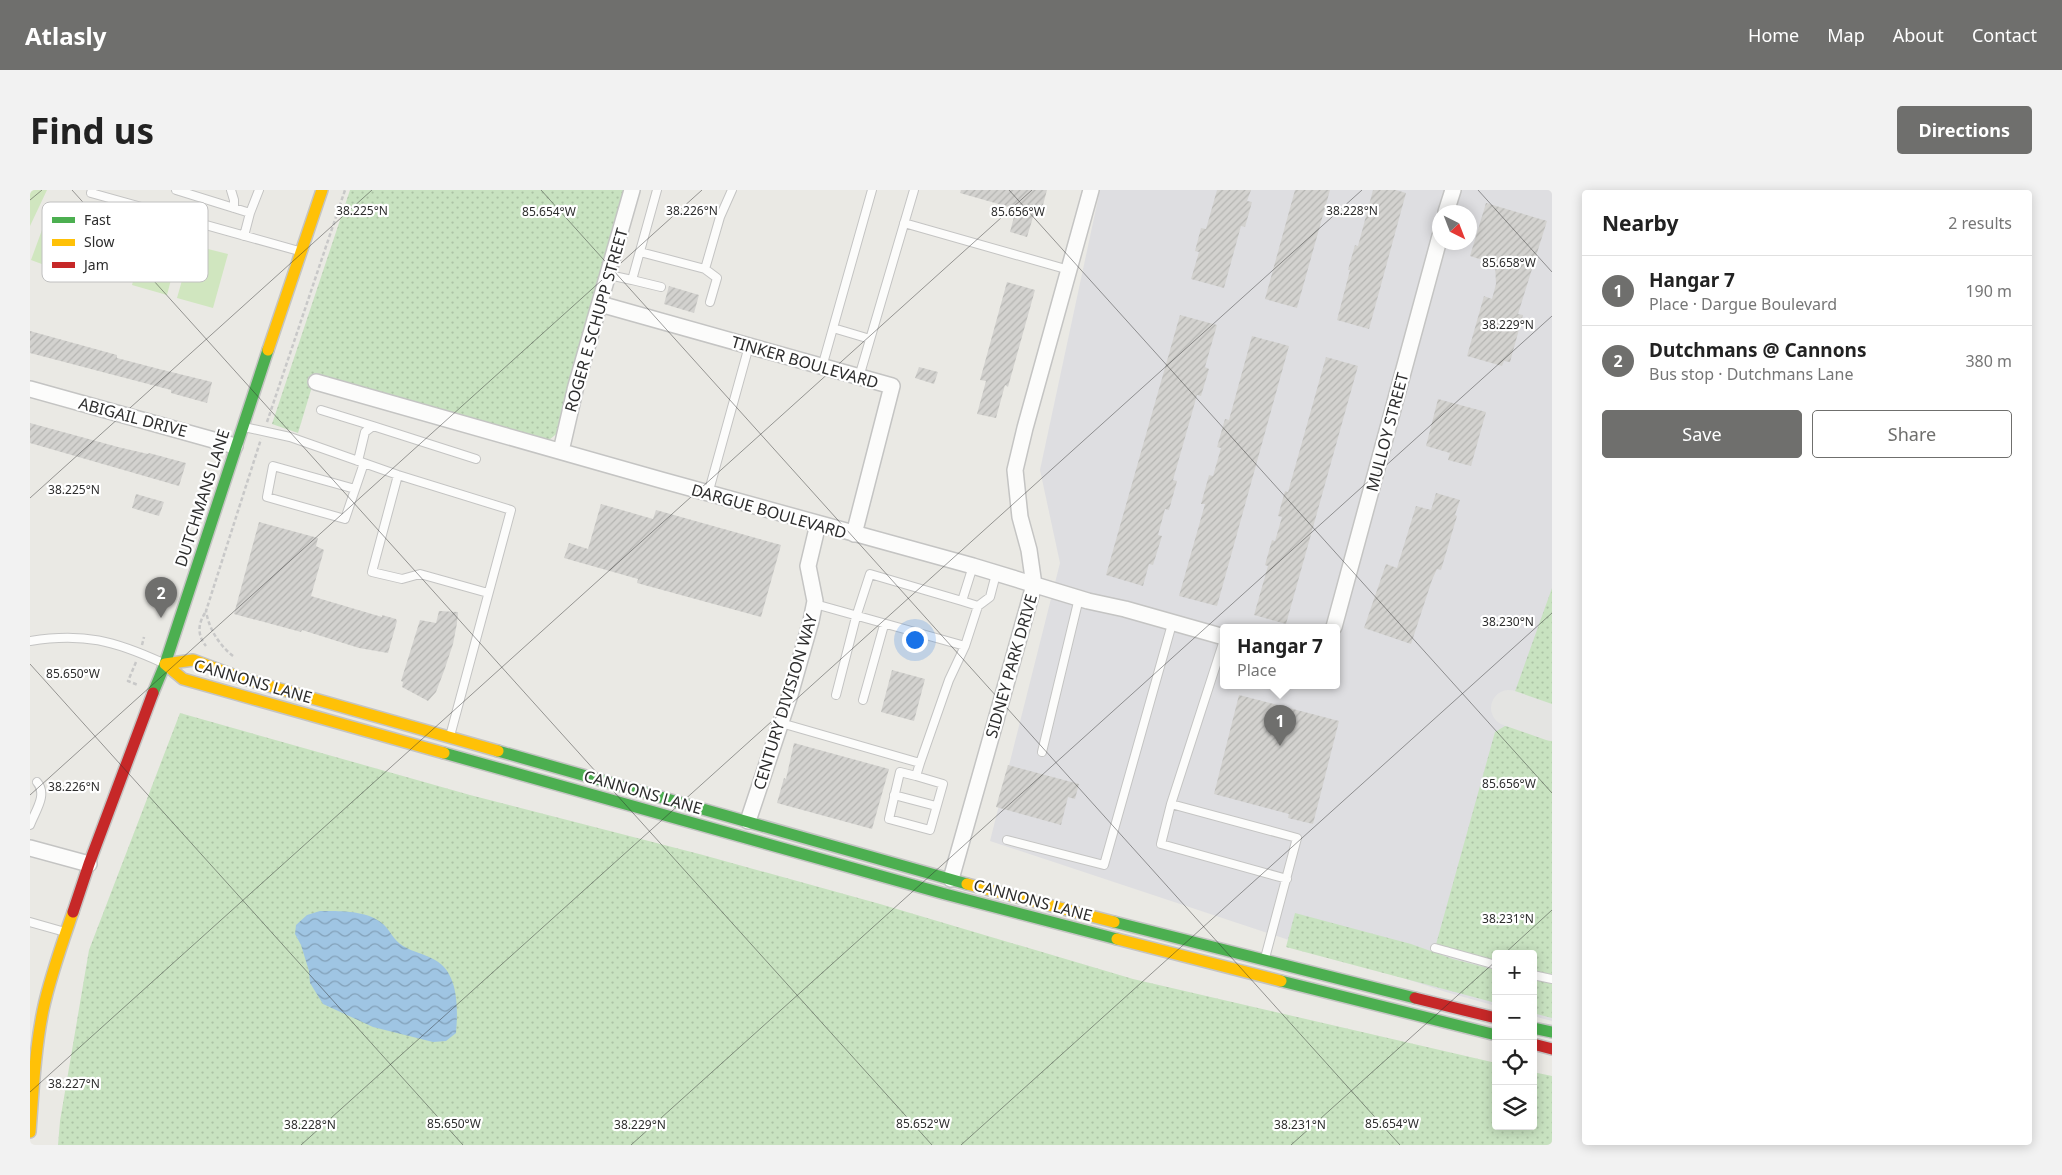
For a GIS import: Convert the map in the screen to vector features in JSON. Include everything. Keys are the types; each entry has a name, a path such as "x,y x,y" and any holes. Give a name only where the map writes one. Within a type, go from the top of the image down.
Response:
{"main road":[{"name":"DUTCHMANS LANE","path":"30,1132 32,1094 43,1012 65,932 154,689 165,664 235,446 322,190"},
{"name":"CANNONS LANE","path":"165,664 194,660 241,678 1014,897 1492,1017"},
{"name":"CANNONS LANE","path":"165,664 184,679 945,894 1492,1034"},
{"path":"743,837 748,821"},
{"path":"945,894 951,879"},
{"path":"1260,976 1264,961"},
{"path":"1537,1029 1552,1032"},
{"path":"1537,1045 1552,1049"}],"street":[{"name":"ROGER E SCHUPP STREET","path":"561,450 576,386 632,190"},
{"name":"SIDNEY PARK DRIVE","path":"951,879 1034,585 1029,550 1020,516 1015,470 1091,190"},
{"path":"1448,205 1453,190"},
{"name":"MULLOY STREET","path":"1335,624 1436,250"},
{"name":"TINKER BOULEVARD","path":"600,304 892,386 854,534"},
{"name":"DARGUE BOULEVARD","path":"316,382 1220,637"},
{"name":"ABIGAIL DRIVE","path":"30,389 235,446"},
{"name":"CENTURY DIVISION WAY","path":"748,821 793,686 814,604 808,566 818,524"},
{"path":"30,848 89,864"}],"lane":[{"path":"176,190 250,213"},
{"path":"231,190 234,208"},
{"path":"244,236 258,190"},
{"path":"632,280 657,190"},
{"path":"705,269 720,217 732,190"},
{"path":"822,367 872,190"},
{"path":"859,377 914,190"},
{"path":"92,192 127,202"},
{"path":"904,223 1069,270"},
{"path":"208,226 301,252"},
{"path":"640,252 705,269 717,278 710,302"},
{"path":"609,274 661,287"},
{"path":"833,328 870,339"},
{"path":"708,494 748,346"},
{"path":"321,410 476,459"},
{"path":"242,426 290,437 511,510 450,738"},
{"path":"355,489 273,466 267,497 345,518 355,489 365,432 373,426"},
{"path":"398,474 372,572 402,579 420,574 488,593"},
{"path":"962,601 973,566"},
{"path":"836,695 856,616 870,574 978,606"},
{"path":"916,776 949,680 965,646 978,606 990,597 996,574"},
{"path":"1042,752 1079,598"},
{"path":"814,604 965,646"},
{"path":"1008,840 1104,865 1172,624"},
{"path":"862,700 884,625"},
{"path":"30,641 67,636 86,638 139,652 165,664"},
{"path":"1220,651 1161,844 1287,879"},
{"path":"781,723 920,763"},
{"path":"900,772 916,776 943,784 930,830 889,819 900,772"},
{"path":"30,825 43,795 42,787 37,782"},
{"path":"894,795 936,806"},
{"path":"1172,804 1297,838 1264,961"},
{"path":"30,922 65,932"},
{"path":"1435,948 1492,964"},
{"path":"1537,975 1552,979"}],"path":[{"path":"208,648 200,636 201,620 206,611 345,190"},
{"path":"206,611 208,622 217,638 235,658"},
{"path":"144,637 128,681 154,689"},
{"path":"223,652 227,650"}],"shaded area":[{"path":"1100,190 1552,190 1552,1021 1537,1017 1537,950 1492,950 1492,1005 1446,992 990,841 1060,563 1040,470"}],"green space":[{"path":"30,190 47,190 30,226"},
{"path":"350,190 630,190 560,431 549,440 545,439 541,444 314,380 298,433 272,424"},
{"path":"42,230 42,264 31,260"},
{"path":"208,249 228,254 213,308 177,298 182,282 208,282"},
{"path":"133,282 170,282 167,295 132,285"},
{"path":"1552,588 1552,711 1513,697"},
{"path":"180,713 470,795 703,855 880,904 1133,979 1492,1062 1492,1130 1537,1130 1537,1073 1552,1076 1552,1145 58,1145 60,1121 89,950"},
{"path":"1517,725 1552,736 1552,977 1537,973 1537,950 1492,950 1492,962 1435,948 1495,732 1505,726"},
{"path":"1295,913 1411,944 1453,959 1492,969 1492,1002 1286,947"},
{"path":"1537,980 1552,984 1552,1018 1537,1014"}],"water":[{"path":"320,911 353,912 377,919 400,944 435,960 443,966 453,982 455,992 457,1003 456,1033 446,1041 433,1042 373,1027 323,1004 310,983 309,971 301,945 295,934 296,925 307,915"}],"building":[{"path":"961,190 1047,190 1040,216 1034,214 1027,237 1010,232 1016,209 960,193"},
{"path":"1217,190 1251,190 1247,201 1252,202 1245,227 1241,226 1224,288 1191,279 1199,252 1195,251 1201,228 1206,229"},
{"path":"1295,190 1330,190 1297,308 1265,299"},
{"path":"1373,190 1396,190 1406,193 1369,329 1337,320 1350,270 1348,270 1355,245 1358,246"},
{"path":"1486,203 1547,221 1518,314 1523,315 1510,362 1504,361 1502,366 1467,356 1484,296 1492,299 1496,284 1495,264 1470,256 1472,250 1477,250 1477,233"},
{"path":"1007,282 1035,290 1008,387 1005,385 996,418 977,414 986,381 980,380"},
{"path":"669,286 699,295 694,313 664,304"},
{"path":"1180,315 1217,325 1205,367 1209,369 1201,396 1197,395 1173,480 1177,481 1169,510 1165,509 1158,535 1162,536 1153,565 1149,564 1143,586 1106,575"},
{"path":"30,331 117,355 117,358 212,382 207,403 171,393 171,390 30,353"},
{"path":"1252,336 1289,346 1217,606 1179,596 1205,504 1201,504 1209,475 1213,476 1221,448 1217,447 1225,419 1229,420"},
{"path":"1326,357 1358,366 1286,624 1254,615 1268,566 1265,565 1272,540 1275,541 1282,517 1278,516 1285,491 1288,492"},
{"path":"919,367 938,372 934,384 915,378"},
{"path":"1438,399 1486,412 1471,466 1448,460 1450,453 1426,446"},
{"path":"30,423 186,463 179,486 30,443"},
{"path":"1436,493 1460,500 1441,570 1437,569 1432,580 1411,644 1364,628 1386,564 1397,568 1416,506 1431,510"},
{"path":"136,494 164,502 159,516 132,508"},
{"path":"601,504 653,519 656,510 781,545 761,617 637,583 638,579 564,558 569,543 588,549"},
{"path":"259,522 318,538 316,546 324,550 311,596 382,617 382,615 396,619 388,653 359,648 302,630 301,632 234,614"},
{"path":"439,611 458,612 457,623 453,644 444,671 436,692 428,701 402,687 403,682 401,681 420,620 436,623"},
{"path":"892,670 925,679 914,721 881,712"},
{"path":"1239,695 1339,721 1313,824 1288,818 1289,814 1214,794"},
{"path":"794,743 889,769 872,829 777,803 784,778 786,779"},
{"path":"1008,765 1079,784 1075,799 1068,797 1061,825 996,807"}],"taxiway":[{"path":"1509,708 1552,723"}],"traffic: fast":[{"path":"153,693 165,664 268,350"},
{"path":"498,751 967,884"},
{"path":"444,753 945,894 1117,939"},
{"path":"1114,922 1415,998"},
{"path":"1281,981 1492,1034"},
{"path":"1537,1029 1552,1032"}],"traffic: slow":[{"path":"268,350 322,190"},
{"path":"165,664 193,660 241,678 498,751"},
{"path":"165,664 183,679 444,753"},
{"path":"967,884 1114,922"},
{"path":"30,1132 40,1025 53,973 73,912"},
{"path":"1117,939 1281,981"}],"traffic: jam":[{"path":"73,912 153,693"},
{"path":"1415,998 1492,1017"},
{"path":"1537,1045 1552,1049"}],"place":[{"name":"Dutchmans @ Cannons","path":"161,618"},
{"name":"Hangar 7","path":"1280,746"}]}
